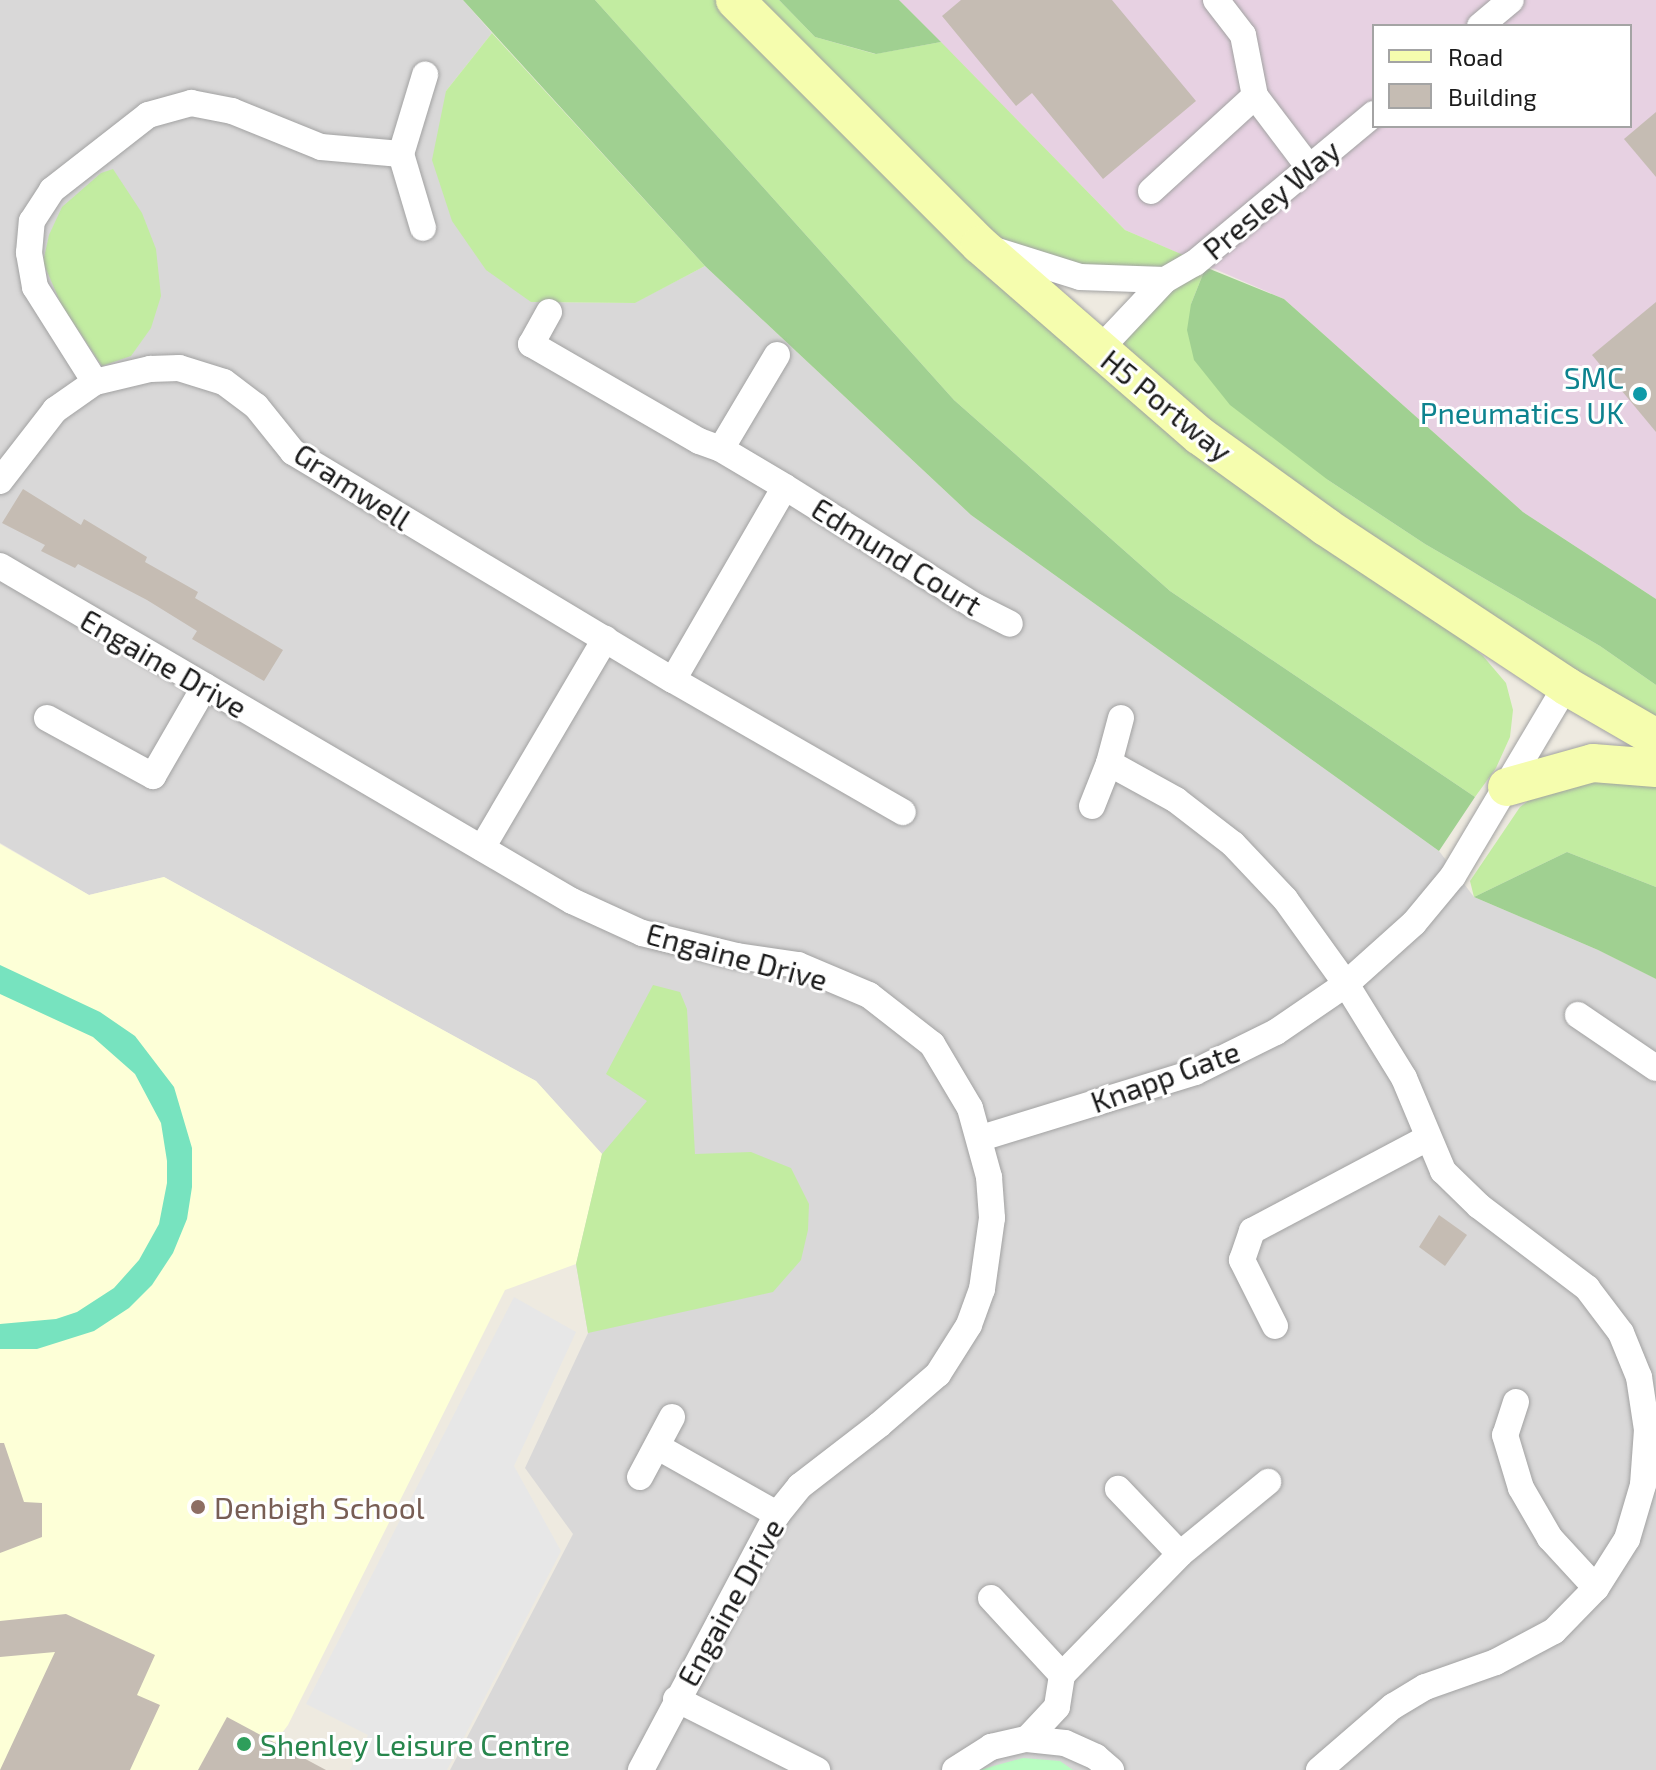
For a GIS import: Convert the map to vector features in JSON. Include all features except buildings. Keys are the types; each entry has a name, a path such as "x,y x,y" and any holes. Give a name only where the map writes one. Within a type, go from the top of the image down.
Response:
{"street":[{"name":"H5 Portway","path":"735,0 980,245 1200,436 1326,527 1566,686 1656,738"},
{"path":"1216,0 1243,35 1255,96 1308,166"},
{"path":"1482,24 1511,0"},
{"path":"423,228 401,154 425,75"},
{"path":"1151,191 1255,96"},
{"path":"95,382 35,287 29,253 32,221 52,190 148,115 191,103 232,111 321,147 401,154"},
{"name":"Presley Way","path":"1099,350 1165,280 1195,263 1372,116"},
{"path":"980,245 1080,277 1165,280"},
{"name":"Edmund Court","path":"549,312 526,352 699,441 721,449 975,606 1010,624"},
{"path":"721,449 777,355"},
{"name":"Gramwell","path":"0,481 55,410 95,382 150,369 179,368 224,382 256,406 293,452 673,680 903,812"},
{"name":"Edmund Court","path":"673,680 785,487"},
{"name":"Engaine Drive","path":"0,566 572,901 642,933 737,956 798,965 869,995 932,1044 970,1108 981,1138 989,1177 990,1253 969,1325 938,1374 800,1486 777,1514 676,1699 641,1770"},
{"path":"482,848 605,639"},
{"path":"47,718 153,776 205,686"},
{"name":"Knapp Gate","path":"981,1138 1195,1072 1276,1032 1346,984 1414,923 1444,888 1566,686"},
{"path":"1092,806 1109,763 1121,718"},
{"path":"1109,763 1176,800 1233,844 1285,899 1346,984 1404,1078 1443,1171 1461,1189 1587,1288 1613,1322 1639,1377 1651,1430 1643,1485 1627,1539 1596,1588 1554,1631 1496,1662 1425,1687 1393,1706 1319,1770"},
{"path":"1507,787 1593,763 1656,768"},
{"path":"1578,1015 1656,1068"},
{"path":"1275,1326 1242,1260 1252,1231 1428,1138"},
{"path":"1516,1402 1505,1435 1521,1488 1550,1538 1596,1588"},
{"path":"640,1477 672,1417"},
{"path":"658,1447 777,1514"},
{"path":"1027,1739 1057,1707 1062,1675 1180,1554 1268,1482"},
{"path":"1118,1489 1180,1554"},
{"path":"991,1598 1062,1675"},
{"path":"676,1699 817,1770"},
{"path":"955,1770 991,1747 1027,1739 1065,1743 1096,1757 1111,1770"}],"shaded area":[{"path":"0,0 463,0 492,33 446,91 531,302 634,303 705,266 971,515 1439,851 1474,897 1598,950 1656,979 1656,1770 450,1770 573,1534 525,1468 588,1333 576,1264 602,1154 536,1081 164,877 89,895 0,843"},
{"path":"899,0 1656,0 1656,599 1523,512 1284,299 1125,230"},
{"name":"Denbigh School","path":"0,844 89,895 164,877 536,1081 602,1154 576,1264 505,1290 288,1725 254,1770 0,1770"},
{"path":"514,1297 576,1332 514,1466 561,1551 447,1770 350,1770 368,1735 306,1704"}],"green space":[{"path":"463,0 595,0 954,400 1170,591 1475,797 1439,851 971,515 705,266"},
{"path":"595,0 779,0 815,37 875,54 941,42 1125,230 1188,257 1203,274 1191,304 1328,480 1425,544 1600,646 1656,685 1656,738 1335,534 1483,656 1506,683 1513,710 1510,737 1496,768 1475,797 1170,591 954,400","holes":["982,246 1164,280 1099,349"]},
{"path":"779,0 899,0 941,42 876,54 815,37"},
{"path":"492,33 705,266 635,303 531,302 486,270 452,221 432,160 446,91"},
{"path":"113,169 142,213 156,249 161,296 151,328 131,356 102,366 61,304 43,262 49,235 62,207 101,173"},
{"path":"1195,263 1284,299 1523,512 1656,599 1656,685 1600,646 1425,544 1328,480 1230,405 1194,360 1187,330 1191,304 1203,274"},
{"path":"1589,774 1656,782 1656,887 1567,852 1474,897 1470,881 1520,807 1533,797"},
{"path":"1567,852 1656,887 1656,979 1598,950 1474,897"},
{"path":"0,965 100,1012 135,1036 174,1087 192,1148 192,1187 187,1219 173,1253 152,1285 129,1308 94,1331 37,1349 0,1349 0,1324 56,1319 77,1312 114,1288 139,1260 159,1224 167,1183 167,1161 161,1123 135,1074 93,1037 0,994"},
{"path":"653,985 680,992 687,1009 695,1154 751,1152 791,1168 809,1204 808,1230 801,1260 773,1292 588,1333 576,1264 602,1154 647,1101 606,1074"},
{"path":"1023,1758 1060,1761 1073,1770 979,1770"}],"place":[{"name":"SMC Pneumatics UK","path":"1640,394"},
{"name":"Denbigh School","path":"198,1507"},
{"name":"Shenley Leisure Centre","path":"244,1744"}]}
